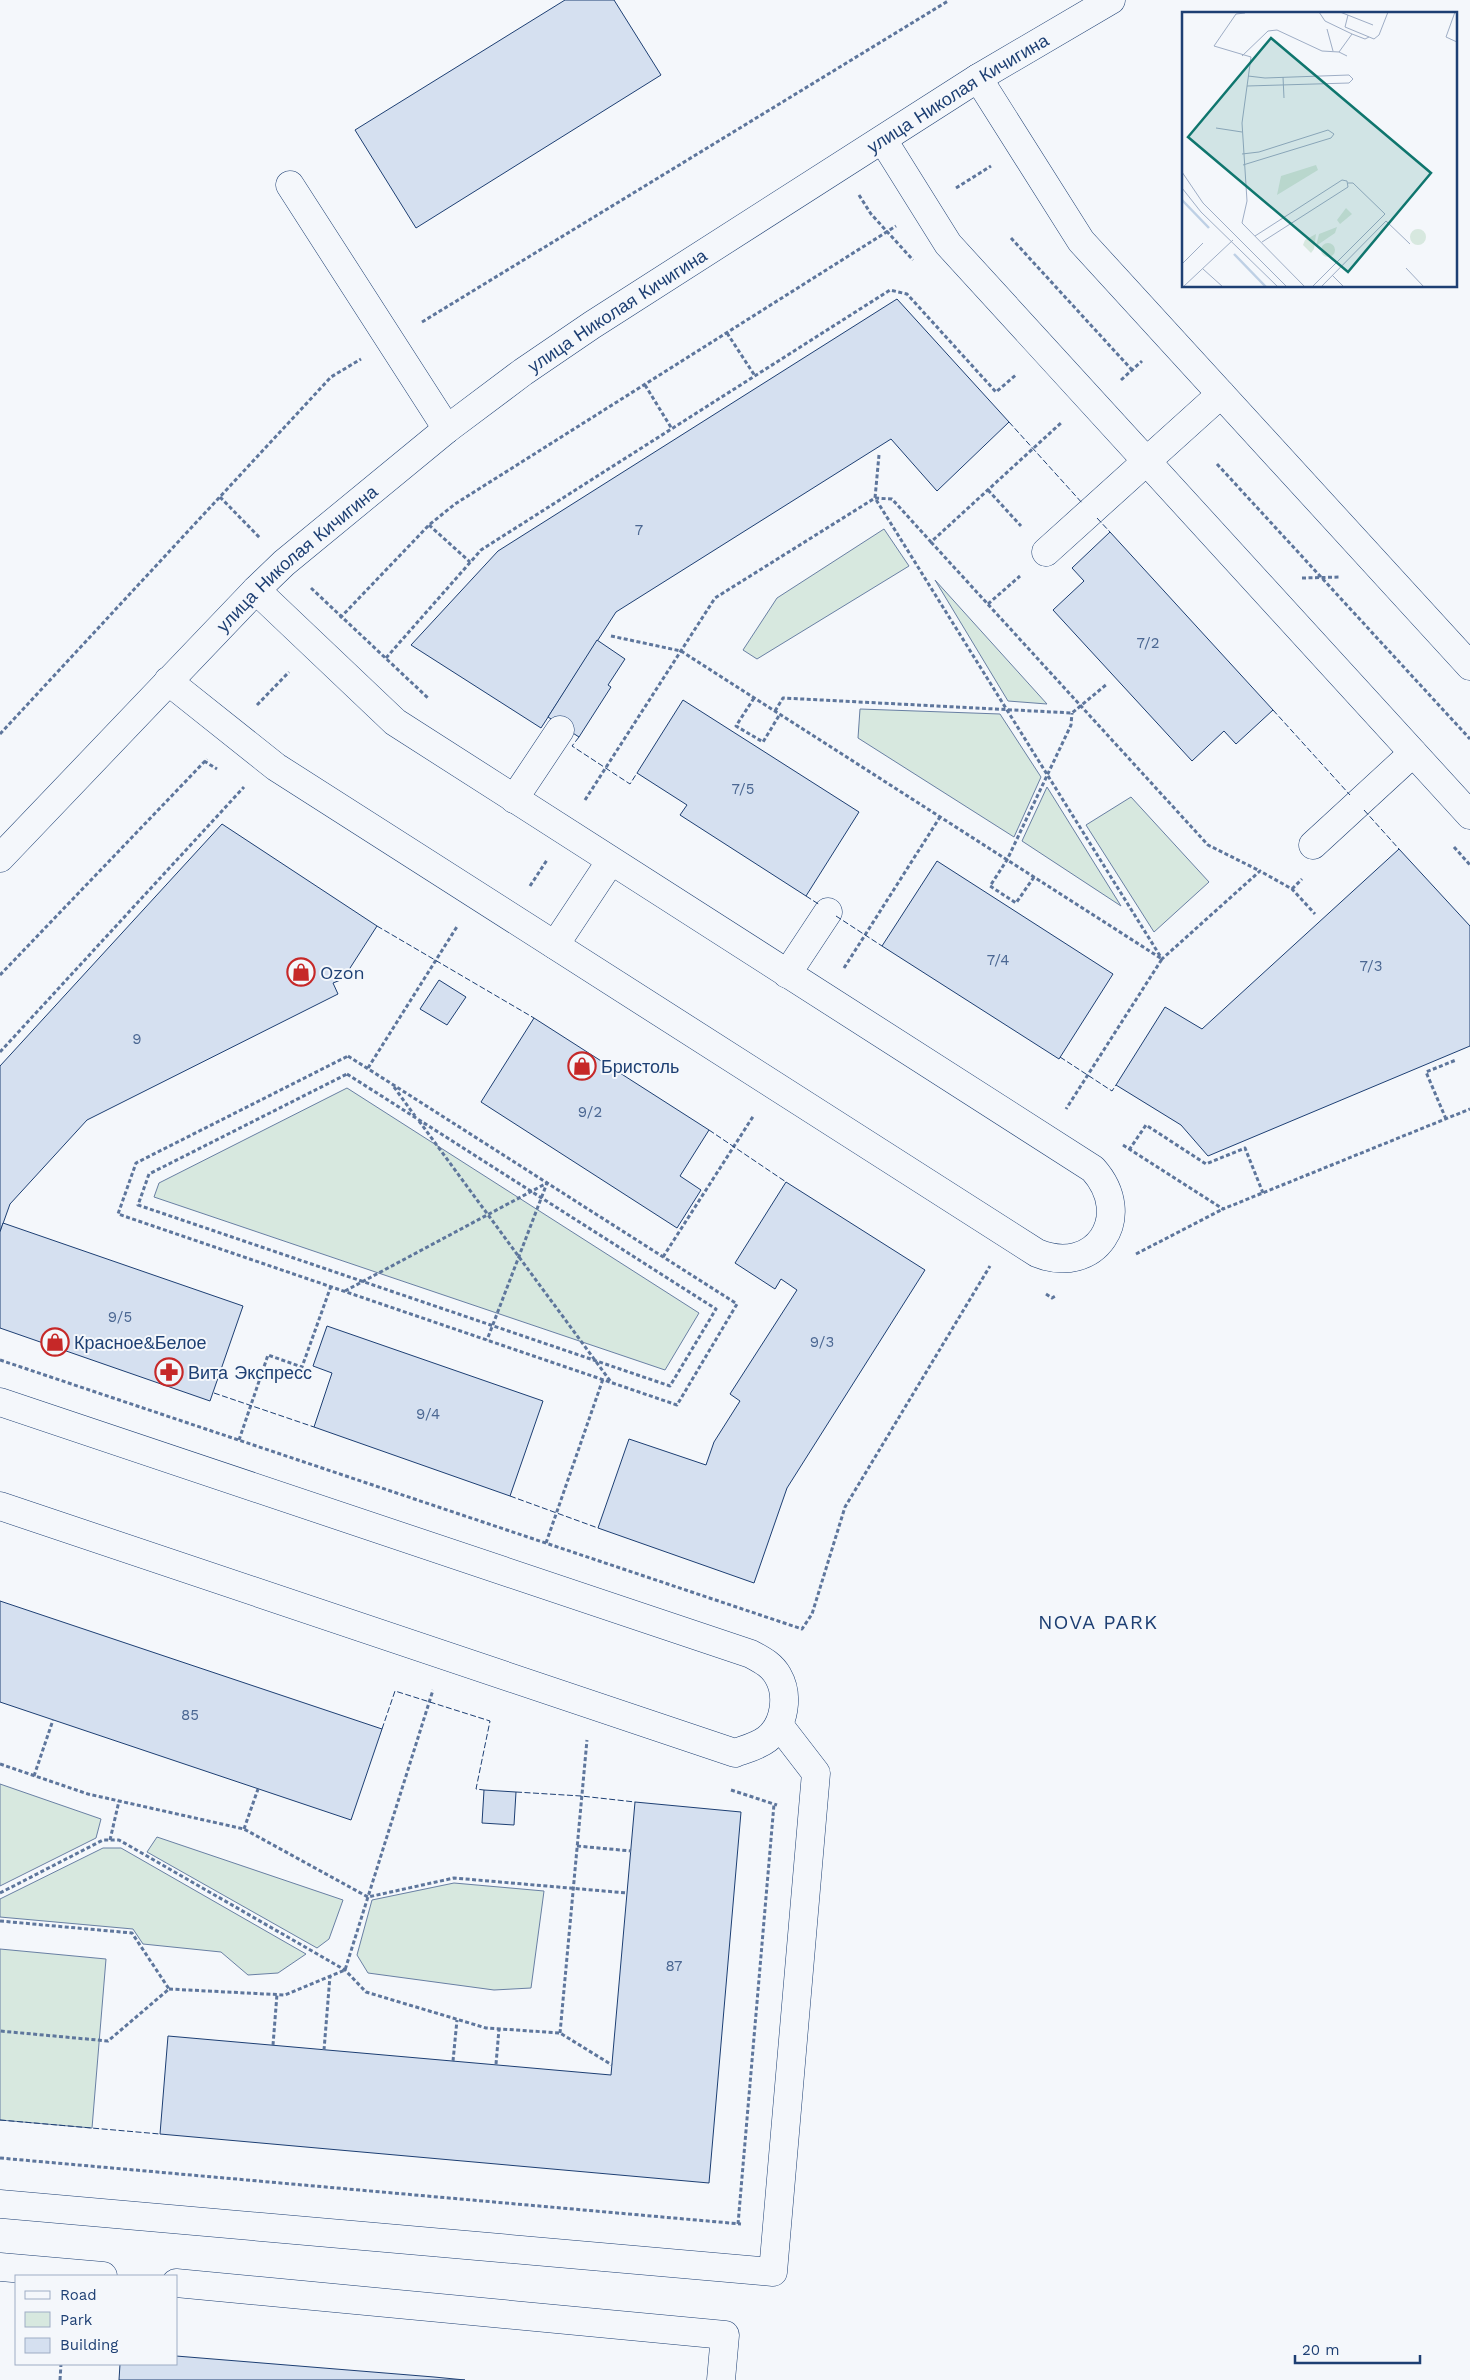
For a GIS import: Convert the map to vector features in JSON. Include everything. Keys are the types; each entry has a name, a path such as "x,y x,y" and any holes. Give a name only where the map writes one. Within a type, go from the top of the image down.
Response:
{"street":[{"name":"улица Николая Кичигина","path":"0,858 168,681 284,563 447,429 523,372 592,325 978,78 1111,0"},
{"path":"978,78 1081,241 1470,666"},
{"path":"882,140 948,244 1470,815"},
{"path":"290,185 447,429"},
{"path":"1046,552 1221,394"},
{"path":"168,681 234,731 276,766 1037,1253 1048,1258 1070,1259 1087,1253 1099,1242 1110,1222 1113,1208 1105,1182 1093,1169 610,862 395,722 256,590"},
{"path":"514,799 560,730"},
{"path":"1313,845 1413,753"},
{"path":"555,945 610,862"},
{"path":"787,974 828,912"},
{"path":"0,1402 752,1654 767,1662 778,1676 784,1692 784,1709 779,1725 768,1739 753,1748 735,1753 0,1506"},
{"path":"0,2204 772,2272 816,1772 779,1725"},
{"path":"0,2267 92,2275"},
{"path":"178,2283 725,2335 721,2380"}],"path":[{"path":"0,734 331,377 948,1"},
{"path":"0,975 429,524 455,504 926,208 1021,146"},
{"path":"1011,238 1132,370"},
{"path":"386,658 481,550 890,290 907,294 996,392 1017,374"},
{"path":"727,333 755,376"},
{"path":"931,542 1061,422 1083,414 1095,405 1168,336"},
{"path":"645,384 672,429"},
{"path":"879,456 875,498 1162,959"},
{"path":"1217,464 1470,738"},
{"path":"988,490 1046,552 988,604"},
{"path":"510,917 715,598 875,498 892,499 1208,845 1292,889 1315,914"},
{"path":"429,524 470,562"},
{"path":"611,636 681,651 1162,959"},
{"path":"775,711 783,698 1072,713 1082,707 1107,684"},
{"path":"754,698 736,726 763,742 780,714"},
{"path":"1034,877 1016,903 990,886 1007,860 1071,725 1072,713"},
{"path":"0,1052 245,786"},
{"path":"844,968 940,818"},
{"path":"1066,1108 1162,959 1260,871"},
{"path":"368,1068 460,923"},
{"path":"348,1056 368,1068 737,1304 677,1405 118,1214 136,1163 348,1056"},
{"path":"1446,1119 1426,1072 1456,1060"},
{"path":"347,1074 418,1119 716,1309 670,1386 138,1205 149,1174 347,1074"},
{"path":"392,1084 612,1382"},
{"path":"663,1257 757,1110"},
{"path":"1129,1150 1146,1125 1206,1164 1245,1148 1263,1193"},
{"path":"344,1291 547,1183"},
{"path":"487,1340 547,1183"},
{"path":"0,1360 802,1629 812,1614 845,1507 994,1260 1007,1233"},
{"path":"239,1440 268,1356 302,1367 330,1286"},
{"path":"546,1543 603,1379"},
{"path":"345,1970 433,1690"},
{"path":"560,2033 590,1703"},
{"path":"34,1776 53,1720"},
{"path":"0,1764 88,1794 244,1829 368,1897 454,1878 627,1893"},
{"path":"244,1829 258,1789"},
{"path":"110,1840 119,1801"},
{"path":"738,2224 774,1804"},
{"path":"0,1893 103,1840 119,1840 345,1970 366,1992 457,2020 499,2029 560,2033 612,2065"},
{"path":"577,1846 631,1850"},
{"path":"0,1921 132,1933 169,1989"},
{"path":"0,2031 108,2041 169,1989 285,1995 345,1970"},
{"path":"324,2050 330,1976"},
{"path":"273,2045 277,1994"},
{"path":"453,2061 457,2020"},
{"path":"496,2064 499,2029"},
{"path":"0,2158 776,2227"},
{"path":"60,2380 61,2365"}],"green space":[{"path":"884,529 909,566 757,659 743,650 777,598"},
{"path":"935,580 1047,704 1008,701"},
{"path":"860,709 1000,714 1041,777 1014,837 858,738"},
{"path":"1047,787 1121,906 1022,841"},
{"path":"1131,797 1209,882 1154,932 1086,825"},
{"path":"347,1088 699,1313 665,1370 154,1197 159,1183"},
{"path":"0,1784 101,1819 96,1838 0,1886"},
{"path":"157,1837 343,1900 329,1939 317,1948 147,1852"},
{"path":"103,1848 121,1848 306,1954 278,1973 248,1975 221,1952 143,1944 133,1929 0,1917 0,1899"},
{"path":"454,1883 544,1891 531,1988 494,1990 368,1973 357,1955 372,1900"},
{"path":"0,1949 106,1959 92,2128 0,2120"}],"building":[{"path":"565,0 614,0 661,75 416,228 355,130"},
{"path":"897,299 1009,422 937,491 891,439 616,612 541,728 411,645 498,551"},
{"path":"1110,532 1273,710 1236,744 1224,731 1192,761 1053,610 1084,581 1072,568"},
{"path":"597,640 625,659 608,685 611,687 579,737 548,717"},
{"path":"683,700 859,812 806,896 680,815 687,805 637,773"},
{"path":"222,824 377,926 343,979 333,983 338,994 87,1120 10,1204 0,1232 0,1066"},
{"path":"1399,849 1470,926 1470,1046 1208,1156 1181,1125 1116,1085 1165,1007 1202,1029"},
{"path":"937,861 1113,974 1059,1059 882,946"},
{"path":"439,980 466,997 447,1025 420,1009"},
{"path":"534,1018 709,1130 680,1176 701,1190 677,1228 481,1102"},
{"path":"786,1182 925,1270 787,1488 754,1583 598,1528 629,1439 706,1465 714,1442 740,1401 730,1394 797,1290 781,1279 775,1289 735,1263"},
{"path":"3,1223 243,1306 210,1401 0,1328 0,1232"},
{"path":"327,1326 543,1401 510,1496 314,1427 332,1373 313,1366"},
{"path":"0,1601 382,1729 351,1820 0,1702"},
{"path":"484,1790 516,1792 514,1825 482,1823"},
{"path":"635,1802 741,1812 709,2183 160,2134 168,2036 611,2075"},
{"path":"178,2356 465,2380 119,2380 120,2365 178,2365"}],"fence":[{"path":"1009,422 1083,504"},
{"path":"1097,518 1110,532"},
{"path":"1273,710 1350,795"},
{"path":"579,737 572,746 630,784 637,773"},
{"path":"1364,810 1399,849"},
{"path":"806,896 820,905"},
{"path":"836,916 882,946"},
{"path":"377,926 534,1018"},
{"path":"1060,1057 1112,1091 1116,1085"},
{"path":"709,1130 786,1182"},
{"path":"214,1393 314,1427"},
{"path":"510,1496 598,1528"},
{"path":"382,1729 395,1691 490,1721 476,1789 484,1790"},
{"path":"516,1792 635,1802"},
{"path":"0,2120 160,2134"}],"place":[{"name":"Ozon","path":"301,972"},
{"name":"Бристоль","path":"582,1066"},
{"name":"Красное&Белое","path":"55,1342"},
{"name":"Вита Экспресс","path":"169,1372"}],"district":[{"name":"NOVA PARK","path":"1098,1622"}]}
